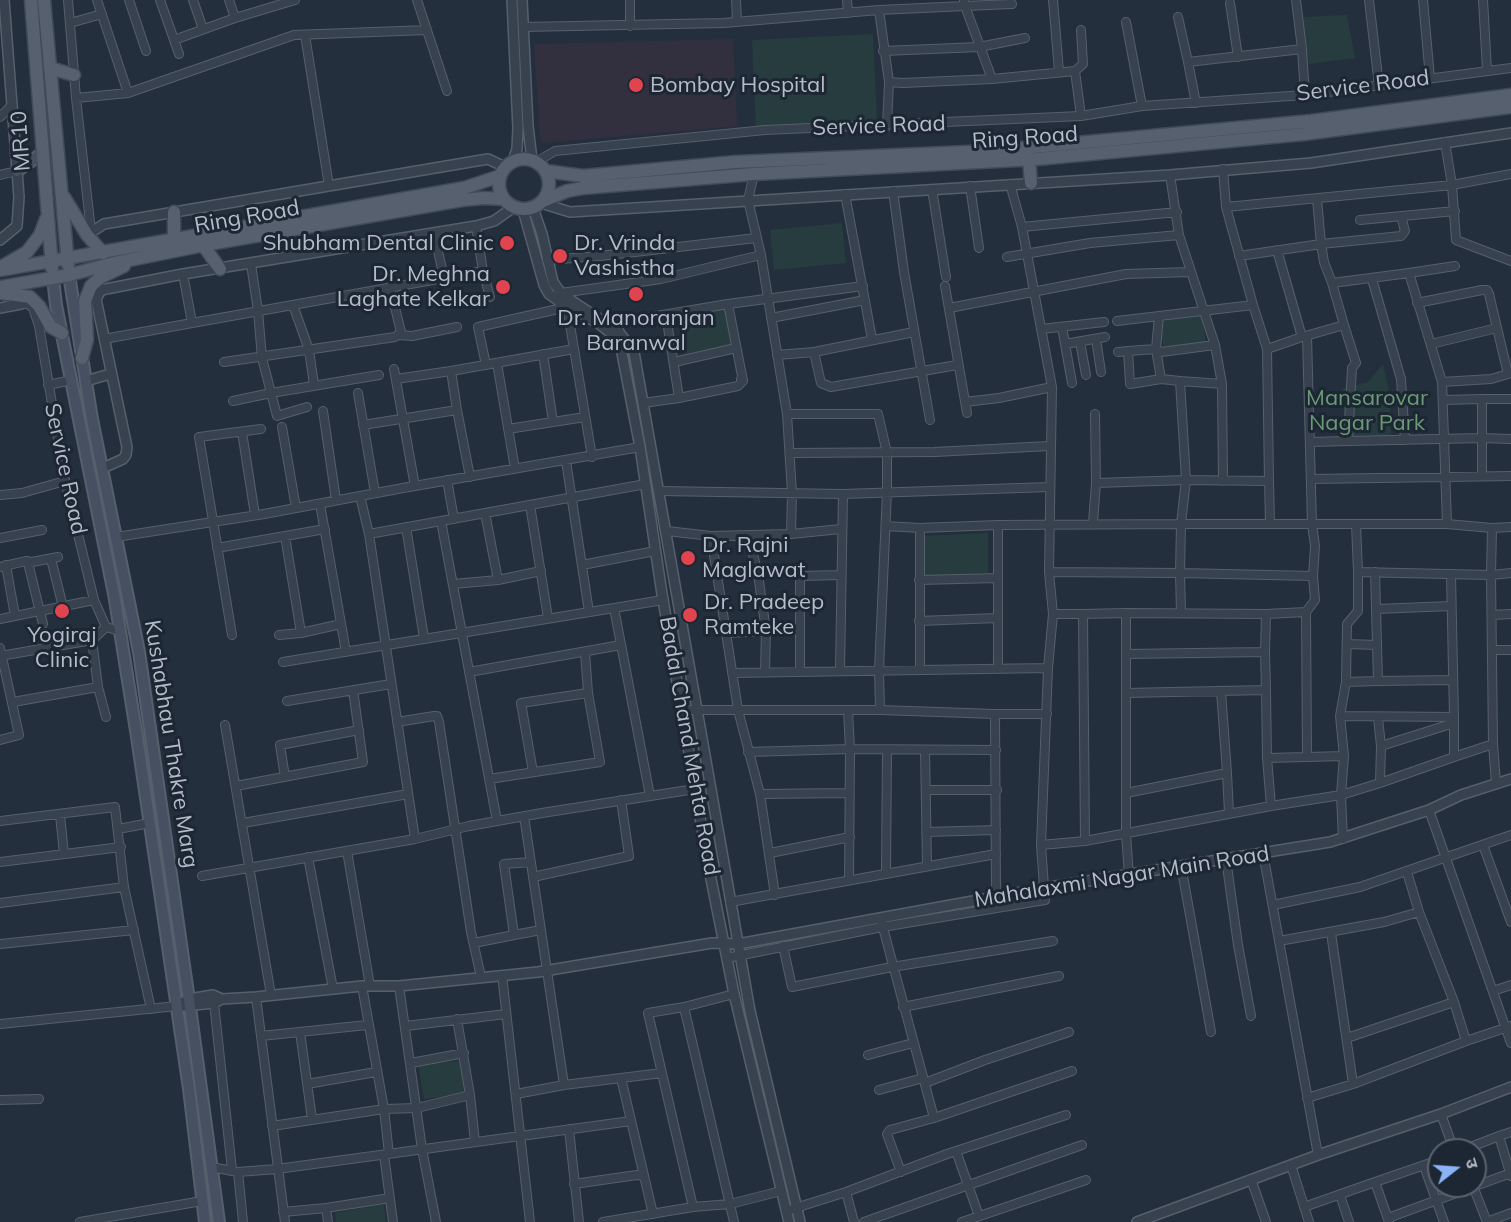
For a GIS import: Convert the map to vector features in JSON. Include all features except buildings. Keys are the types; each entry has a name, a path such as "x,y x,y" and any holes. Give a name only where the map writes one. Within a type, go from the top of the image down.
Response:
{"main road":[{"name":"MR10","path":"31,0 53,278"},
{"name":"MR10","path":"44,0 69,275"},
{"path":"50,68 74,75"},
{"name":"Ring Road","path":"538,164 583,176 736,162 991,151 1311,122 1511,95"},
{"name":"Ring Road","path":"531,206 561,193 584,188 754,174 1029,160 1304,134 1511,107"},
{"path":"17,171 44,152"},
{"path":"526,158 538,164 550,186 531,206 504,199 499,184 506,168 526,158"},
{"path":"1029,160 1031,183"},
{"name":"Ring Road","path":"0,269 103,253 464,188 506,168"},
{"path":"62,194 103,253"},
{"name":"Ring Road","path":"0,287 69,275 203,245 462,200 504,199"},
{"path":"174,212 174,240"},
{"path":"0,269 27,252 40,235 47,215"},
{"path":"220,269 227,241"},
{"path":"203,245 220,269"},
{"path":"82,358 87,340 85,301 91,286 100,277 142,258"},
{"name":"Kushabhau Thakre Marg","path":"69,275 86,381 139,652 219,1222"},
{"name":"Kushabhau Thakre Marg","path":"53,278 120,631 177,1006 205,1222"},
{"path":"0,292 30,297 39,306 51,327 62,333"}],"street":[{"path":"0,240 17,226 19,197 12,105 4,57 4,0"},
{"path":"68,0 89,233 104,224 488,159 506,168 517,150 518,128 512,0"},
{"path":"97,0 128,93"},
{"path":"129,0 146,51"},
{"path":"160,0 179,54"},
{"path":"193,0 203,29"},
{"path":"229,0 235,18"},
{"path":"174,40 295,0"},
{"path":"417,0 447,91"},
{"path":"522,0 528,126 538,164"},
{"path":"630,0 630,26"},
{"path":"736,0 737,21"},
{"path":"847,0 848,13"},
{"path":"1053,0 1059,71"},
{"path":"1296,0 1305,95"},
{"path":"1370,0 1379,86"},
{"path":"1423,0 1430,78"},
{"path":"1483,0 1487,70"},
{"path":"523,27 630,26 737,21 965,3 1012,4"},
{"path":"965,3 992,79"},
{"path":"1230,3 1238,57"},
{"path":"879,10 889,82 887,126"},
{"path":"70,23 102,14"},
{"path":"1178,17 1196,103"},
{"path":"1126,22 1142,106"},
{"path":"76,98 128,93 294,35 427,30"},
{"path":"889,82 992,79 1075,71 1083,64 1081,30"},
{"path":"305,35 329,186"},
{"path":"883,51 980,47 1025,38"},
{"path":"1188,62 1302,49"},
{"name":"Service Road","path":"538,164 555,151 572,149 765,130 1082,116 1142,106 1305,95 1511,68"},
{"path":"1075,71 1082,116"},
{"path":"0,117 12,105"},
{"path":"103,468 123,459 126,455 96,299 102,290 183,274 476,226 531,206 570,212 1170,175 1311,163 1511,133"},
{"path":"1445,142 1455,211 1456,240 1511,261"},
{"path":"1223,169 1226,207 1267,349 1270,524"},
{"path":"0,175 17,171"},
{"path":"754,174 748,200 761,255 787,414 792,493 791,534"},
{"path":"1226,207 1452,185 1511,174"},
{"path":"1170,175 1179,235 1215,345 1222,384 1223,482"},
{"path":"727,958 881,922 1046,900 1041,845 1048,668 1053,614 1048,572 1052,387 1022,227 1010,184"},
{"path":"970,186 979,248"},
{"path":"932,189 946,277"},
{"path":"892,191 930,420"},
{"path":"845,194 872,339"},
{"path":"1317,199 1324,262 1356,363 1352,368 1348,441"},
{"path":"531,206 542,234 553,282 559,296"},
{"path":"531,206 544,285 549,294 559,296 618,331 634,352 755,1036 800,1222"},
{"path":"1360,220 1455,211"},
{"path":"1022,227 1177,213"},
{"path":"1239,256 1321,244 1401,236 1406,231 1401,216"},
{"path":"476,226 483,271 490,297"},
{"path":"434,232 444,278"},
{"path":"1007,257 1090,243 1179,235"},
{"path":"547,260 756,238"},
{"path":"1277,250 1304,337 1311,442 1315,600 1306,612 1307,757"},
{"path":"559,296 661,279 761,255"},
{"path":"251,264 262,358 277,416 307,407"},
{"path":"1332,283 1455,266"},
{"path":"104,339 483,271"},
{"path":"949,308 1126,274 1190,272"},
{"path":"1409,273 1442,382 1447,524"},
{"path":"183,274 192,323"},
{"path":"1372,279 1401,379 1405,440"},
{"path":"618,331 621,322 728,304 863,286"},
{"path":"945,286 967,413"},
{"path":"390,287 401,332 399,335"},
{"path":"1417,303 1487,290 1509,374 1491,379 1442,382"},
{"name":"Badal Chand Mehta Road","path":"559,296 567,307 612,334 621,348 640,447 695,789 724,944 789,1222"},
{"path":"771,318 866,300"},
{"path":"0,308 21,304"},
{"name":"Service Road","path":"21,304 28,304 33,308 39,326 65,481 94,600 106,627"},
{"path":"643,403 738,386 743,382 728,304"},
{"path":"293,305 309,350 314,385"},
{"path":"1117,321 1253,306"},
{"path":"486,365 478,327 567,307 592,457"},
{"path":"666,315 679,398"},
{"path":"1159,316 1156,349 1161,380"},
{"path":"1041,329 1104,322"},
{"path":"1267,349 1344,325"},
{"path":"224,362 262,358 399,335 412,336 457,327"},
{"path":"1062,327 1072,383"},
{"path":"1431,344 1497,328"},
{"path":"777,355 814,352 914,332"},
{"path":"1065,344 1105,338"},
{"path":"1096,339 1101,372"},
{"path":"1080,342 1086,375"},
{"path":"1118,352 1156,349 1161,352 1215,345"},
{"path":"674,362 736,348"},
{"path":"396,379 574,349"},
{"path":"1128,351 1130,384 1161,380 1222,384"},
{"path":"814,352 821,383 831,387 957,365"},
{"path":"543,354 553,422"},
{"path":"497,363 514,469"},
{"path":"394,369 414,481"},
{"path":"451,371 470,477"},
{"path":"86,381 110,374"},
{"path":"233,401 379,375"},
{"path":"48,385 72,380"},
{"path":"1180,381 1186,480 1181,524 1181,613"},
{"path":"965,402 999,398 1052,387"},
{"path":"358,393 374,487"},
{"path":"1482,399 1482,476"},
{"path":"1444,400 1511,399"},
{"path":"363,425 457,410"},
{"path":"323,411 336,501"},
{"path":"787,414 878,414 887,453 879,670 880,710"},
{"path":"1093,523 1096,483 1095,414"},
{"path":"508,429 585,417"},
{"path":"282,427 296,508"},
{"path":"232,635 199,438 261,429"},
{"path":"242,432 255,515"},
{"path":"1311,442 1443,437 1511,439"},
{"path":"790,453 887,453 1049,446"},
{"path":"116,537 320,504 640,447"},
{"path":"566,461 589,612"},
{"path":"1311,479 1511,476"},
{"path":"447,480 453,519"},
{"path":"1096,483 1186,480 1269,481"},
{"path":"0,495 22,493 65,481"},
{"path":"369,534 646,484"},
{"path":"659,491 843,494 1050,487"},
{"path":"840,670 843,494"},
{"path":"360,496 369,534 415,839"},
{"path":"320,504 346,652"},
{"path":"530,505 548,618"},
{"path":"485,513 498,580"},
{"path":"441,521 497,821"},
{"path":"886,526 920,528 1093,523 1447,524 1492,528 1511,527"},
{"path":"1343,838 1341,795 1344,756 1340,716 1346,682 1347,624 1358,611 1356,524"},
{"path":"998,525 998,667"},
{"path":"406,527 424,639"},
{"path":"920,528 920,670"},
{"path":"1492,528 1493,744 1496,783"},
{"path":"217,548 325,529"},
{"path":"667,531 711,536 791,534 841,529"},
{"path":"0,538 42,530"},
{"path":"748,535 758,574 766,631 765,671"},
{"path":"285,536 300,633"},
{"path":"711,536 738,710 760,794 775,895"},
{"path":"582,565 655,551"},
{"path":"15,616 3,566 26,561 55,558 63,606"},
{"path":"26,561 43,624"},
{"path":"453,584 498,580 541,572"},
{"path":"1048,572 1313,576"},
{"path":"1358,572 1491,575 1511,573"},
{"path":"1375,572 1378,681"},
{"path":"1451,574 1454,757"},
{"path":"800,671 800,576 841,575"},
{"path":"919,580 998,578"},
{"path":"0,619 94,600"},
{"path":"283,662 663,600"},
{"path":"1376,609 1451,606"},
{"path":"614,608 650,796"},
{"path":"1053,614 1306,612"},
{"path":"1083,614 1085,841"},
{"path":"1126,614 1126,834 1129,876"},
{"path":"1266,614 1267,758 1271,806"},
{"path":"1492,615 1511,614"},
{"path":"919,621 998,618"},
{"path":"279,634 300,633 341,624"},
{"path":"0,740 20,735 1,653 92,640 106,627 120,631"},
{"path":"726,633 766,631"},
{"path":"92,640 98,687 106,717"},
{"path":"1347,644 1377,645"},
{"path":"469,672 621,645"},
{"path":"1493,650 1511,650"},
{"path":"489,779 600,762 588,693 585,652"},
{"path":"1127,654 1265,652"},
{"path":"732,673 1048,668"},
{"path":"1346,682 1453,680"},
{"path":"287,701 391,684"},
{"path":"13,702 98,687"},
{"path":"236,786 363,762 352,690"},
{"path":"1126,693 1266,690"},
{"path":"1221,692 1229,813"},
{"path":"532,772 521,702 588,693"},
{"path":"682,710 880,710 1047,714"},
{"path":"848,710 849,880"},
{"path":"995,714 996,898"},
{"path":"397,722 437,716 481,978"},
{"path":"1340,716 1454,720"},
{"path":"1378,718 1381,746 1380,783"},
{"path":"1381,746 1454,720"},
{"path":"225,725 271,995"},
{"path":"285,777 280,745 359,730"},
{"path":"1041,845 1085,841 1229,813 1341,795 1493,744"},
{"path":"748,752 850,749 996,750"},
{"path":"886,874 887,750"},
{"path":"925,750 927,865"},
{"path":"1267,758 1344,756"},
{"path":"1126,793 1227,773"},
{"name":"Mahalaxmi Nagar Main Road","path":"190,1003 213,995 218,1001 366,986 399,986 481,978 712,943 738,944 881,922 1044,888 1129,876 1343,838 1511,779"},
{"path":"202,876 415,839 524,816 695,789"},
{"path":"926,790 997,790"},
{"path":"243,823 408,794"},
{"path":"760,794 849,794"},
{"path":"533,876 629,856 621,801"},
{"path":"0,821 115,807 124,887 151,1009"},
{"path":"1428,810 1493,992 1508,1027 1511,1043"},
{"path":"60,815 64,854"},
{"path":"524,816 564,1085"},
{"path":"118,829 150,823"},
{"path":"926,832 996,830"},
{"path":"1272,904 1360,887 1511,835"},
{"path":"770,854 850,837"},
{"path":"1483,845 1511,922"},
{"path":"0,862 121,847"},
{"path":"347,851 366,986 368,1025 384,1109 393,1222"},
{"path":"1263,853 1318,1155"},
{"path":"730,902 996,854"},
{"path":"308,857 333,989"},
{"path":"1226,859 1251,1016"},
{"path":"514,935 504,864 531,862"},
{"path":"1181,865 1211,1032"},
{"path":"1407,872 1419,912 1454,1002 1466,1041"},
{"path":"0,903 124,887"},
{"path":"1279,941 1384,922 1419,912"},
{"path":"881,922 934,1118"},
{"path":"0,944 134,930"},
{"path":"474,943 541,930"},
{"path":"1330,933 1353,1084"},
{"path":"783,946 792,987 892,967 1053,941"},
{"path":"502,975 531,1222"},
{"path":"903,1007 1059,976"},
{"path":"1493,992 1511,985"},
{"path":"399,986 422,1149 436,1222"},
{"path":"693,1207 648,1013 684,1007 734,994"},
{"path":"256,997 285,1222"},
{"path":"218,1001 235,1171 243,1222"},
{"path":"1347,1038 1454,1002"},
{"path":"0,1024 190,1003"},
{"path":"684,1007 734,1222"},
{"path":"406,1026 506,1014"},
{"path":"457,1019 464,1053 475,1142"},
{"path":"261,1036 368,1025"},
{"path":"1307,1098 1353,1084 1508,1027"},
{"path":"300,1032 312,1119"},
{"path":"879,1090 924,1081 1069,1032"},
{"path":"868,1055 913,1043"},
{"path":"411,1063 464,1053"},
{"path":"901,1172 887,1134 890,1130 934,1118 1072,1071"},
{"path":"307,1083 376,1072"},
{"path":"516,1094 564,1085 662,1073"},
{"path":"621,1078 653,1214"},
{"path":"1139,1222 1251,1179 1511,1088"},
{"path":"272,1126 384,1109 417,1108 470,1095"},
{"path":"0,1100 39,1099"},
{"path":"1441,1114 1450,1138"},
{"path":"786,1210 846,1192 956,1151 1066,1115"},
{"path":"211,1167 235,1171 277,1169 631,1121"},
{"path":"569,1129 579,1222"},
{"path":"1487,1141 1511,1132"},
{"path":"1487,1182 1511,1174 1499,1136"},
{"path":"864,1222 1082,1145"},
{"path":"956,1151 979,1216"},
{"path":"1291,1165 1309,1222"},
{"path":"1305,1207 1427,1165"},
{"path":"1424,1166 1444,1222"},
{"path":"574,1184 644,1176"},
{"path":"962,1222 1086,1179"},
{"path":"1251,1179 1266,1222"},
{"path":"1375,1182 1388,1220 1444,1198"},
{"path":"603,1222 628,1220 693,1207 730,1204 781,1191"},
{"path":"846,1192 854,1222"},
{"path":"1340,1195 1350,1222"},
{"path":"283,1212 390,1198"},
{"path":"1478,1198 1487,1222 1511,1214"},
{"path":"80,1222 202,1201"},
{"path":"326,1208 328,1222"}],"shaded area":[{"name":"Bombay Hospital","path":"733,39 737,126 544,143 540,139 534,44"}],"green space":[{"path":"1347,15 1355,58 1309,64 1302,17"},
{"path":"873,34 877,123 756,129 752,40"},
{"path":"842,223 846,263 774,270 770,230"},
{"path":"725,309 732,345 683,354 676,318"},
{"path":"1202,315 1206,343 1164,350 1159,322"},
{"name":"Mansarovar Nagar Park","path":"1383,364 1390,395 1391,437 1346,438 1342,389 1368,382"},
{"path":"988,533 988,573 923,576 925,536"},
{"path":"462,1061 467,1093 424,1099 418,1064"},
{"path":"384,1204 386,1222 336,1222 335,1213"}],"place":[{"name":"Bombay Hospital","path":"636,85"},
{"name":"Shubham Dental Clinic","path":"507,243"},
{"name":"Dr. Vrinda Vashistha","path":"560,256"},
{"name":"Dr. Meghna Laghate Kelkar","path":"503,287"},
{"name":"Dr. Manoranjan Baranwal","path":"636,294"},
{"name":"Dr. Rajni Maglawat","path":"688,558"},
{"name":"Yogiraj Clinic","path":"62,611"},
{"name":"Dr. Pradeep Ramteke","path":"690,615"}]}
